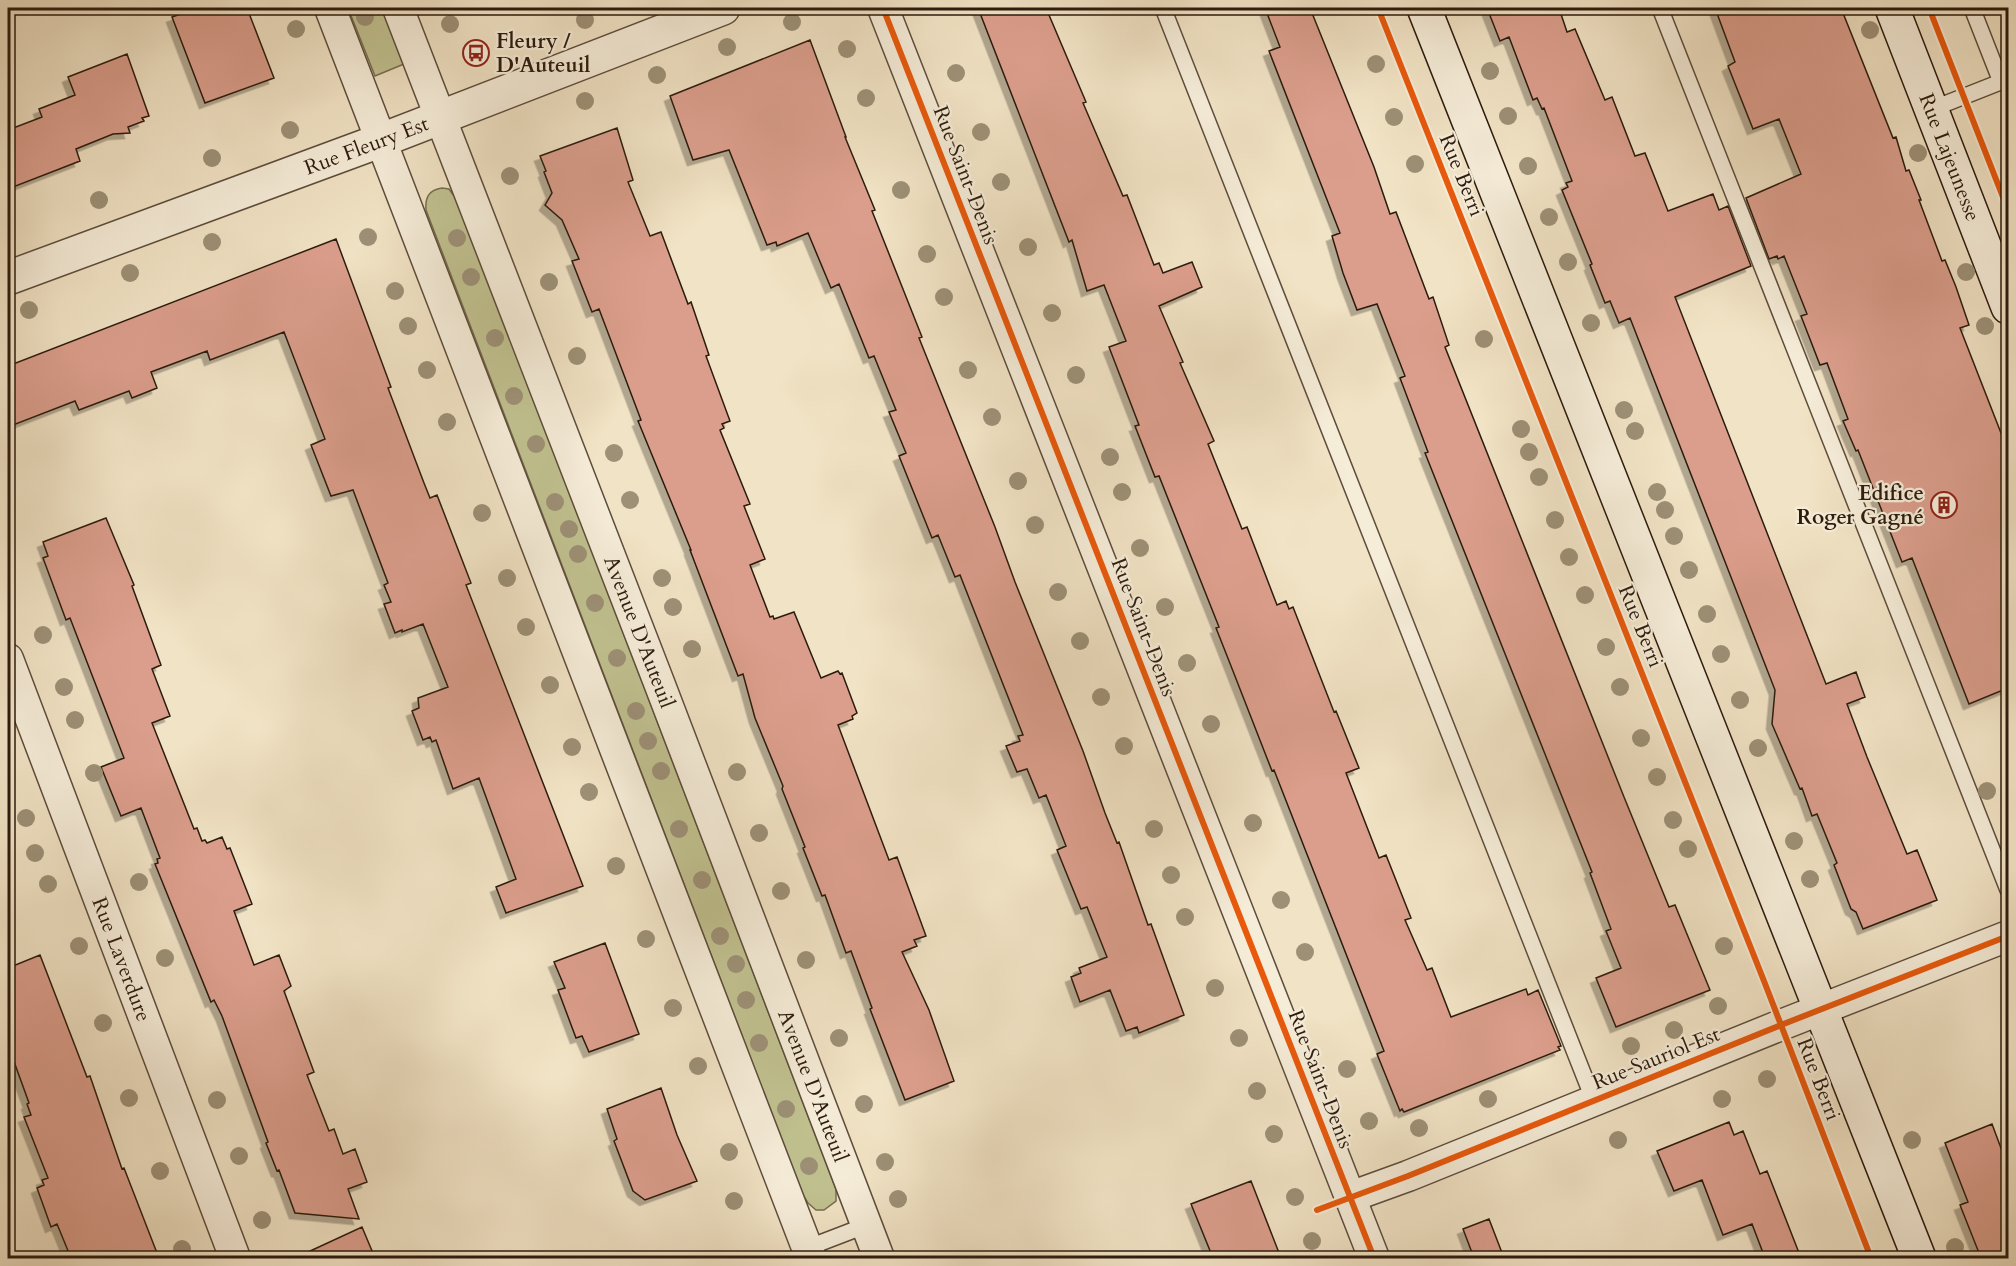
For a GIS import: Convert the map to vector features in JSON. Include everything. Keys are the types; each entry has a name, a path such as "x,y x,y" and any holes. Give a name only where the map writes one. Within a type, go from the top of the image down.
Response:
{"main road":[{"name":"Rue Fleury Est","path":"8,278 382,140 723,8"},
{"name":"Rue Berri","path":"1424,8 1919,1258"},
{"name":"Rue Lajeunesse","path":"1892,8 2008,307"}],"street":[{"path":"330,8 809,1253"},
{"name":"Avenue D'Auteuil","path":"398,8 663,691 879,1258"},
{"name":"Rue Saint-Denis","path":"883,8 1374,1258"},
{"name":"Rue Laverdure","path":"8,659 236,1258"},
{"name":"Rue Sauriol Est","path":"1350,1197 1408,1176 2008,936"}],"lane":[{"path":"1163,8 1594,1101"},
{"path":"1659,8 2008,890"},
{"path":"1932,109 2005,80 1972,8"},
{"path":"809,1253 867,1225"}],"green space":[{"path":"348,8 382,8 404,64 375,76"},
{"path":"449,189 459,203 836,1189 836,1201 824,1210 816,1210 803,1195 426,210 429,195 434,190"}],"building":[{"path":"198,8 247,8 274,78 205,103 172,17"},
{"path":"978,8 1046,8 1086,102 1083,103 1123,196 1127,195 1154,265 1159,263 1163,273 1192,262 1202,287 1159,306 1183,362 1180,363 1214,441 1208,444 1242,529 1247,527 1277,605 1286,601 1289,609 1293,607 1334,712 1336,711 1359,768 1346,773 1379,858 1386,855 1411,918 1405,920 1427,970 1432,968 1451,1017 1526,989 1528,995 1538,990 1561,1046 1558,1047 1560,1050 1404,1112 1402,1109 1400,1111 1377,1054 1384,1051 1216,628 1219,627 1159,476 1155,477 1135,426 1139,425 1109,347 1126,341 1104,285 1087,291 1072,240 1069,242"},
{"path":"1265,8 1310,8 1374,167 1390,214 1396,212 1429,299 1433,297 1449,345 1445,347 1624,797 1669,907 1675,905 1710,990 1616,1027 1596,978 1621,968 1606,931 1611,929 1590,873 1592,872 1425,453 1428,452 1400,378 1405,376 1377,304 1357,310 1332,236 1340,233 1269,51 1280,47"},
{"path":"1487,8 1559,8 1567,32 1575,29 1605,100 1612,97 1635,156 1645,153 1668,211 1713,194 1719,210 1728,206 1751,266 1675,297 1826,684 1856,672 1865,697 1847,704 1907,854 1917,850 1937,900 1863,929 1856,912 1851,909 1834,865 1837,863 1817,814 1812,816 1802,788 1800,789 1772,724 1775,690 1630,318 1619,323 1610,301 1605,303 1562,190 1568,187 1566,183 1572,181 1544,108 1542,109 1537,98 1533,100 1509,37 1500,41"},
{"path":"1715,8 1841,8 1893,138 1896,137 1906,171 1909,170 1921,200 1919,200 1942,261 1945,260 1956,287 1969,325 1960,328 2008,451 2008,688 1969,704 1912,558 1902,562 1858,450 1856,451 1843,421 1848,419 1827,363 1820,365 1801,316 1807,314 1784,256 1769,259 1746,198 1801,174 1779,119 1753,129 1728,66 1735,62"},
{"path":"810,40 845,137 875,210 872,211 922,337 919,338 1083,751 1105,813 1117,843 1119,842 1148,925 1151,924 1184,1015 1139,1033 1137,1027 1126,1031 1110,990 1080,1002 1071,977 1081,973 1079,968 1107,957 1087,907 1081,909 1057,850 1066,846 1046,795 1039,798 1027,769 1017,772 1006,746 1020,741 1018,736 1023,735 960,575 955,577 938,535 932,538 899,456 906,453 889,412 896,410 874,356 869,358 839,284 831,288 808,233 777,246 776,242 767,245 729,150 693,160 670,96"},
{"path":"127,54 149,116 142,118 144,121 128,127 130,133 113,134 76,149 80,161 8,189 8,130 42,117 39,109 75,95 68,77"},
{"path":"617,128 633,180 628,182 650,236 661,232 688,304 691,302 709,355 706,356 730,421 722,424 724,428 720,430 750,504 744,506 765,559 750,565 770,617 773,616 774,619 794,612 821,678 838,671 842,673 857,713 852,716 853,719 838,725 889,860 897,857 926,936 914,940 917,946 902,952 929,1010 954,1081 905,1100 870,1009 872,1008 851,951 846,953 825,895 822,896 803,848 805,847 782,789 783,786 755,718 743,674 738,676 691,550 638,421 641,420 599,309 592,312 572,261 579,259 562,220 545,205 552,193 540,156"},
{"path":"336,239 424,483 430,498 437,495 471,583 466,585 583,886 506,913 496,887 516,879 479,778 453,789 436,740 432,742 430,737 423,740 412,711 419,708 418,698 448,687 423,624 395,633 384,604 391,602 384,585 388,583 353,490 331,496 311,445 325,439 284,332 210,360 207,351 151,372 157,388 132,398 129,391 79,410 75,401 8,427 8,366"},
{"path":"106,518 134,585 132,586 161,665 152,669 170,716 152,723 194,829 197,828 202,841 205,840 207,843 222,837 227,849 230,848 252,904 234,911 254,965 279,955 291,986 284,991 314,1072 307,1075 329,1131 334,1129 343,1154 355,1149 367,1182 348,1189 359,1219 295,1213 266,1143 268,1142 222,1016 214,1000 211,1002 155,864 160,858 141,808 121,816 101,767 124,758 70,618 66,620 43,558 48,556 43,542"},
{"path":"605,943 639,1034 589,1052 582,1036 576,1038 558,990 565,988 554,962"},
{"path":"40,955 87,1077 90,1076 122,1169 124,1168 157,1253 142,1258 71,1258 57,1224 51,1227 37,1188 44,1185 42,1180 48,1178 24,1117 31,1115 27,1104 29,1103 8,1045 8,968"},
{"path":"661,1088 677,1135 697,1181 645,1200 633,1191 614,1141 617,1139 607,1109"},
{"path":"1729,1122 1734,1135 1743,1131 1760,1174 1767,1171 1801,1258 1765,1258 1752,1224 1723,1235 1702,1180 1674,1191 1657,1151"},
{"path":"1992,1124 2008,1167 2008,1258 1981,1258 1960,1205 1968,1202 1945,1143"},
{"path":"1251,1181 1281,1258 1213,1258 1191,1204"},
{"path":"1489,1219 1504,1258 1474,1258 1463,1229"},
{"path":"362,1227 375,1258 295,1258"}],"cycle path":[{"path":"883,8 1374,1258"},
{"path":"1378,8 1764,981 1871,1258"},
{"path":"1929,8 2008,210"},
{"path":"1317,1210 1408,1176 2008,936"}],"place":[{"name":"Fleury / D'Auteuil","path":"476,53"},
{"name":"Edifice Roger Gagné","path":"1944,505"}]}
